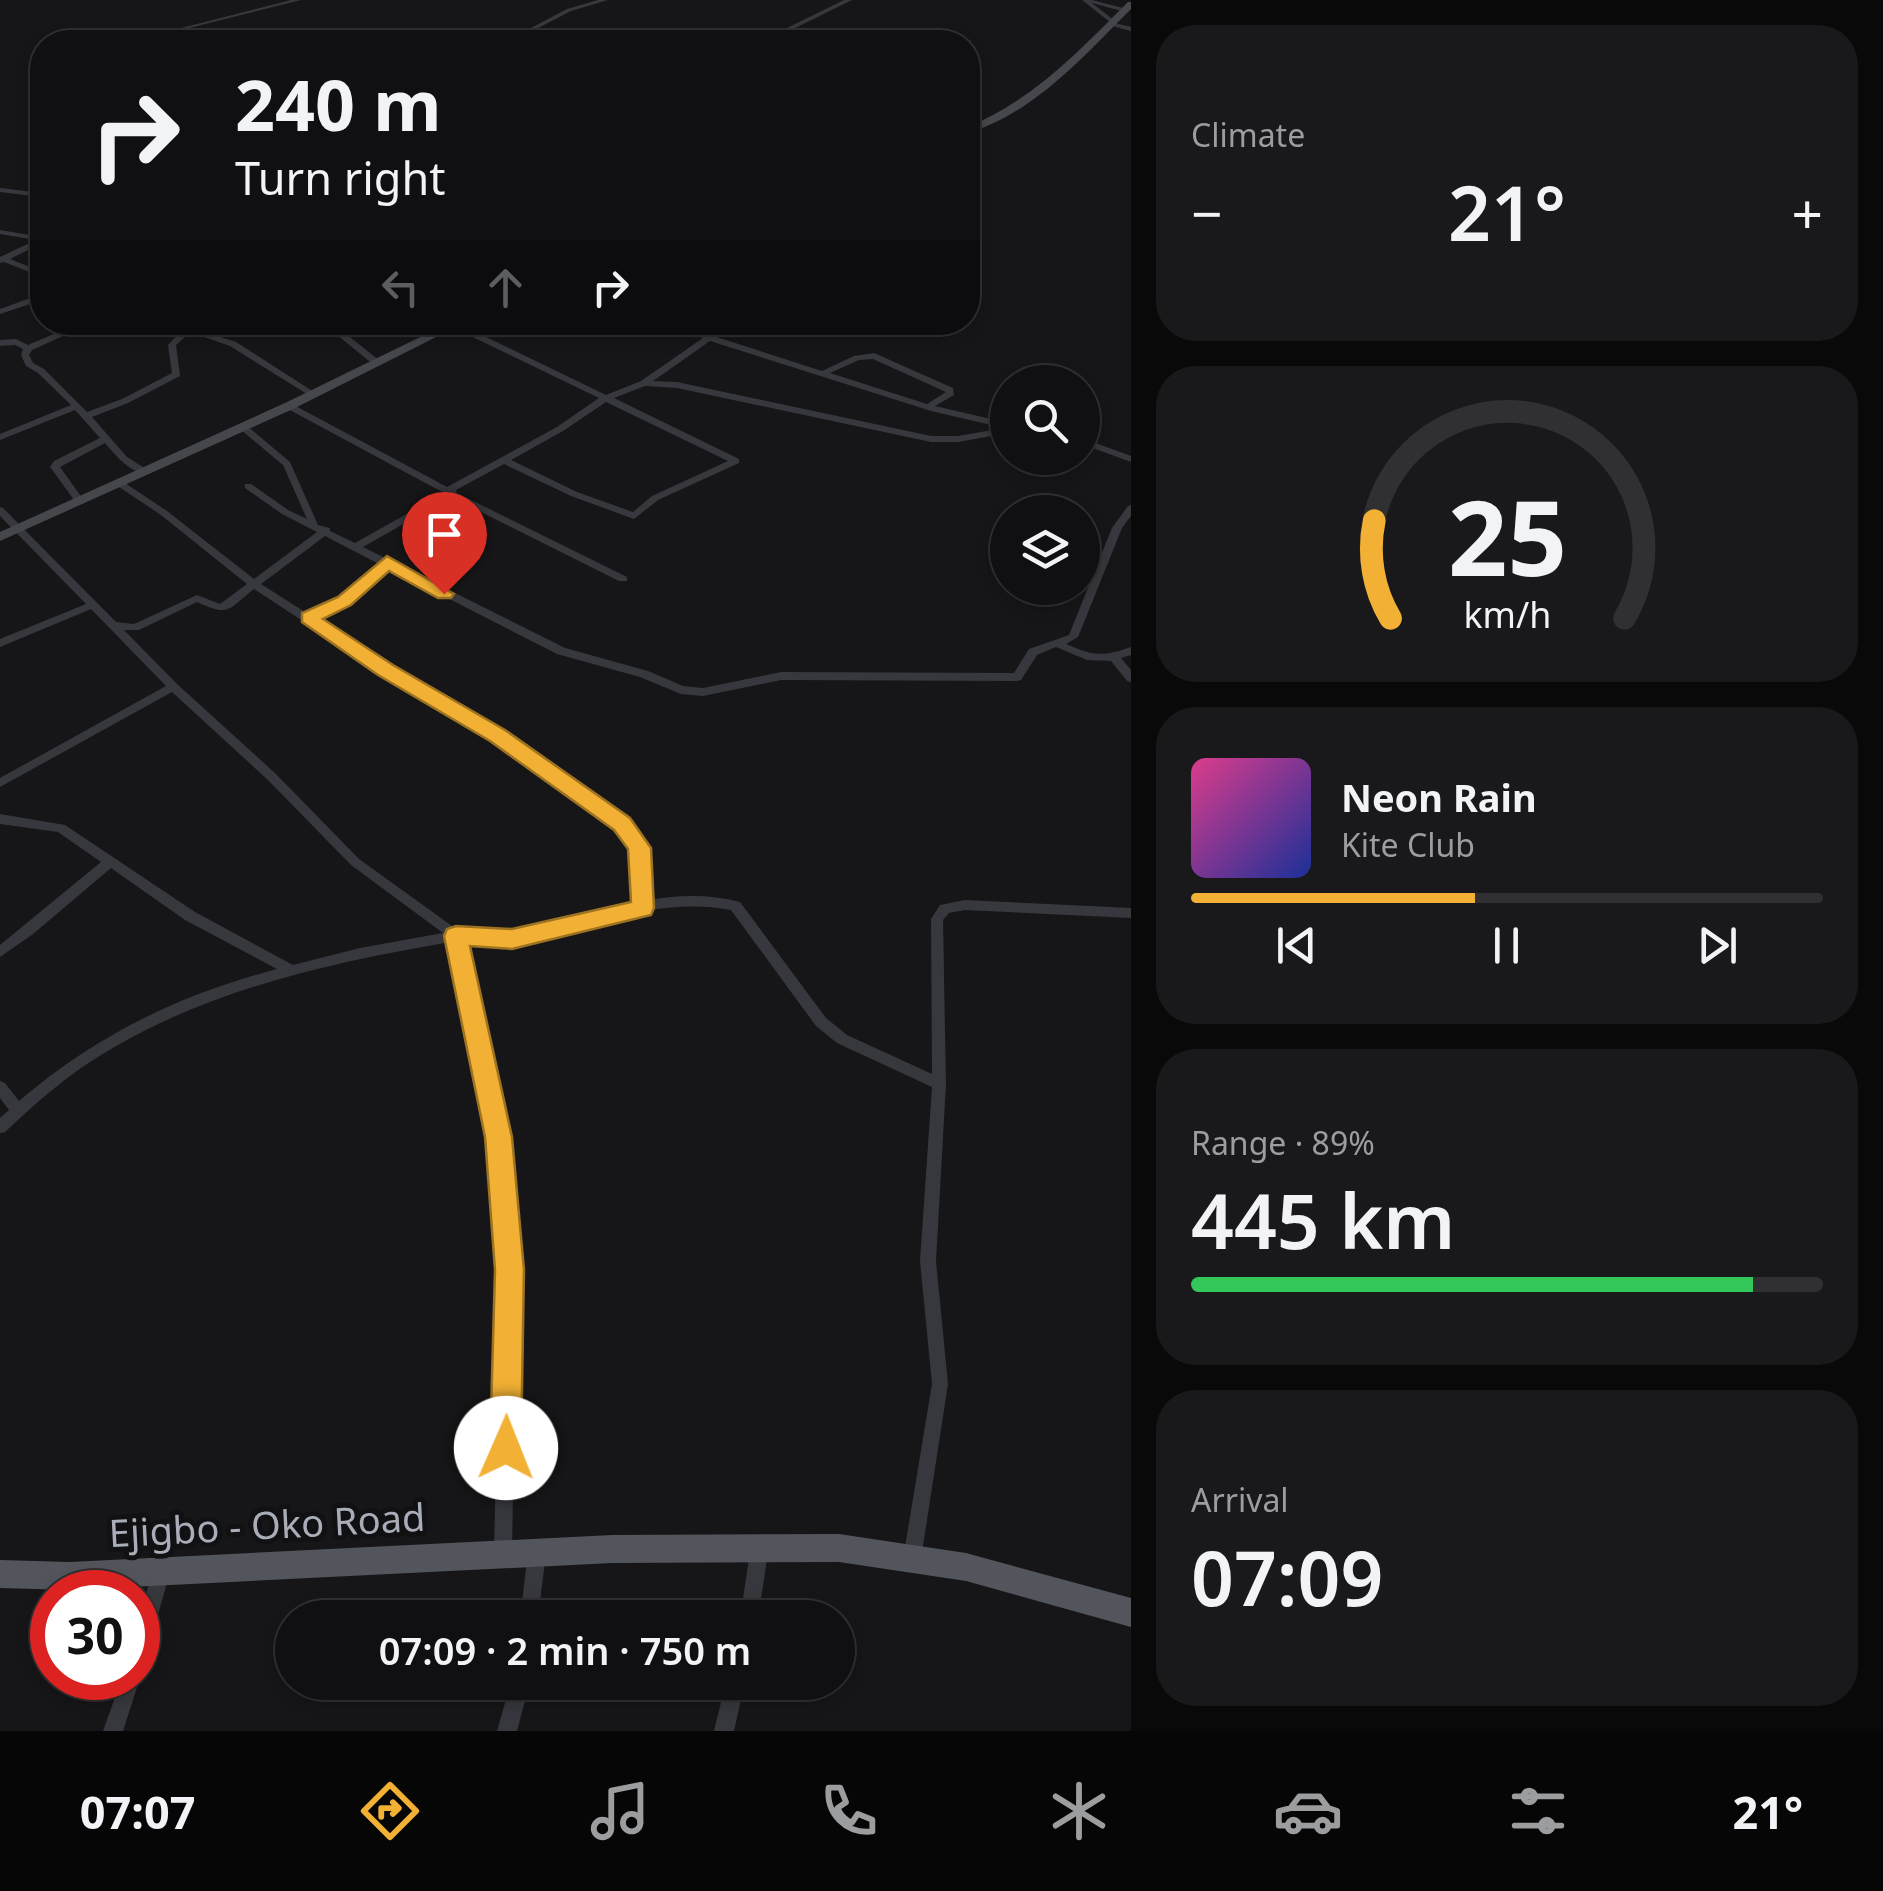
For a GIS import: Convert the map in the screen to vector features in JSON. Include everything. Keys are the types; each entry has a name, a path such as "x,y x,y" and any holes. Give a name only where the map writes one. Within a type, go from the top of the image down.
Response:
{"main road":[{"name":"Ejigbo - Oko Road","path":"0,1574 70,1576 161,1569 760,1546 839,1548 966,1566 1130,1613"}],"street":[{"path":"178,30 298,0"},
{"path":"530,30 569,10 605,0"},
{"path":"787,30 850,0"},
{"path":"1085,0 1128,7"},
{"path":"1085,0 1111,23 1130,29"},
{"path":"980,125 999,118 1035,94 1128,7"},
{"path":"0,190 30,193"},
{"path":"0,232 30,238"},
{"path":"2,260 30,246"},
{"path":"2,260 30,270"},
{"path":"0,312 30,301"},
{"path":"59,335 28,348 25,356 29,364 77,406 124,459 146,472"},
{"path":"86,416 177,374 172,345 181,335"},
{"path":"210,335 246,351 268,369 313,394"},
{"path":"342,335 378,363"},
{"path":"0,537 435,335"},
{"path":"479,335 736,461 655,498 634,516 574,494 503,460"},
{"path":"693,335 990,425"},
{"path":"358,546 560,430 604,399 644,382 706,340"},
{"path":"0,344 16,342 28,348"},
{"path":"824,373 858,358 874,356 950,390 951,394 928,407"},
{"path":"644,382 677,385 931,439 958,439 990,431"},
{"path":"0,437 77,406"},
{"path":"288,406 623,579"},
{"path":"243,427 287,464 314,524"},
{"path":"80,502 55,467 57,462 107,438"},
{"path":"1100,448 1130,459"},
{"path":"119,483 250,582 497,736 622,824 639,848 642,908"},
{"path":"248,486 285,512 560,651 693,692 781,676 1004,679 1022,673 1032,652 1073,637 1117,528 1130,508"},
{"path":"0,510 111,626 355,862 456,936 498,1137 509,1250 503,1555"},
{"path":"111,626 135,628 197,598 221,609 250,582 326,530"},
{"path":"309,618 344,601 387,562"},
{"path":"0,643 92,604"},
{"path":"1060,644 1090,660 1115,658 1130,650"},
{"path":"1115,658 1130,678"},
{"path":"0,783 31,762 89,736 173,687"},
{"path":"0,819 62,828 190,916 289,970"},
{"path":"0,952 54,912 75,888 110,862"},
{"path":"0,1127 58,1078 132,1030 289,970 456,936 512,939 667,903 723,902 735,906 821,1022 842,1039 939,1084"},
{"path":"912,1559 940,1384 928,1261 939,1084 937,919 944,909 965,905 1130,913"},
{"path":"0,1087 18,1111"},
{"path":"752,1600 760,1546"},
{"path":"531,1600 537,1554"},
{"path":"113,1731 124,1700"},
{"path":"507,1731 516,1700"},
{"path":"724,1731 732,1700"}],"route":[{"path":"444,594 387,562 367,576 354,594 309,618 386,670 497,736 622,824 639,848 641,866 642,908 512,939 456,936 498,1137 510,1270 506,1448"}]}
